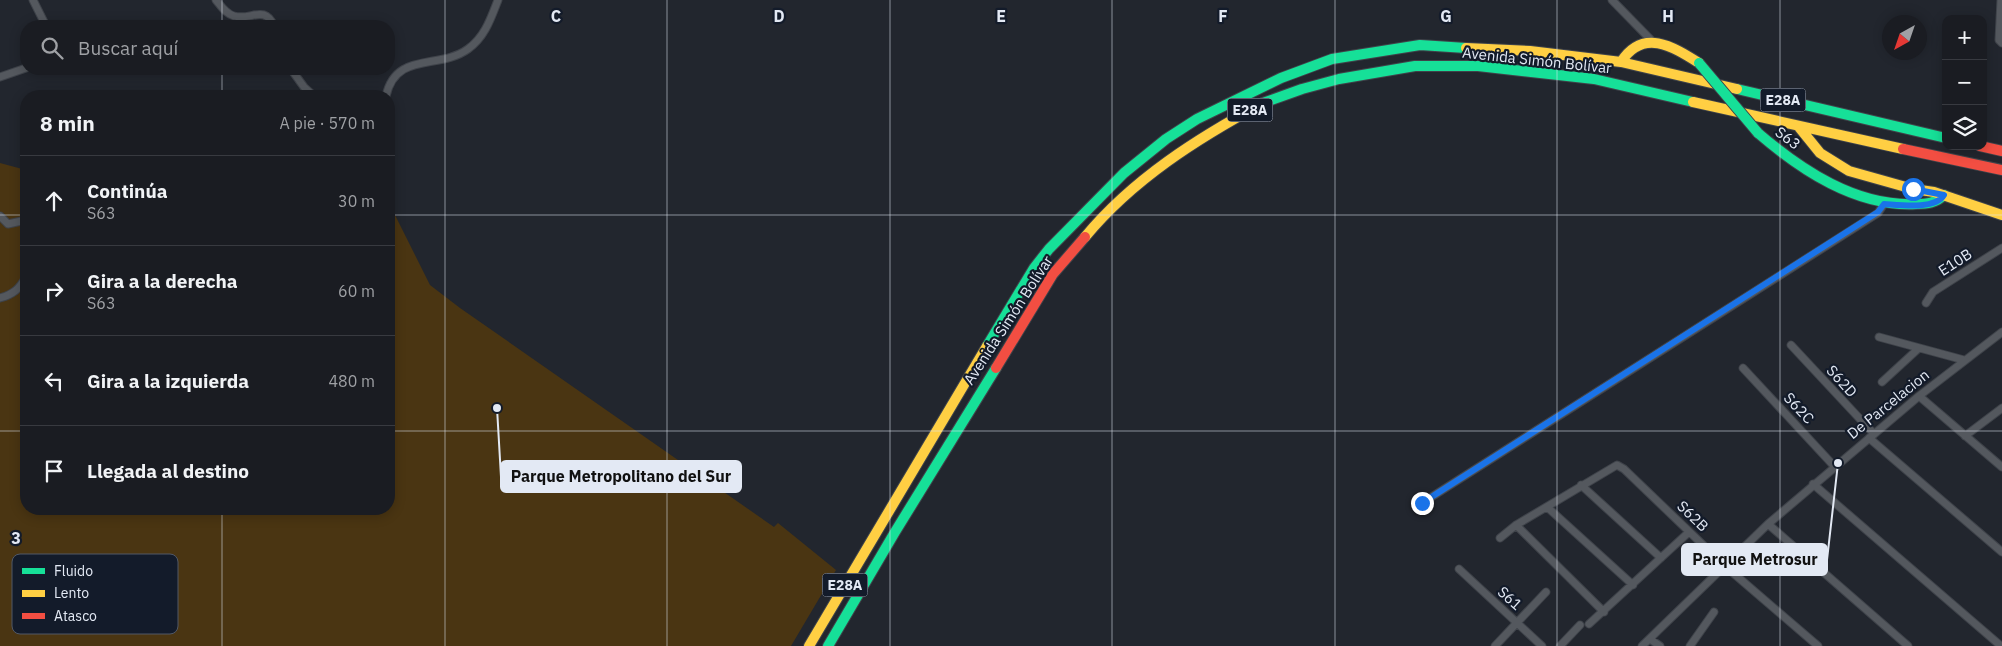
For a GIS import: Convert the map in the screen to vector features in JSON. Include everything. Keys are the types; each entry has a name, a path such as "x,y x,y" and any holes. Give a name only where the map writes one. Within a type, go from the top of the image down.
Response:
{"main road":[{"path":"1621,62 1625,53 1633,46 1642,42 1653,42"},
{"name":"S63","path":"1653,42 1682,52 1699,63 1758,133 1778,152 1804,168 1866,199 1884,204 1914,206 1936,202 1944,195"},
{"name":"Avenida Simón Bolívar","path":"809,646 945,415 1041,259 1124,173 1166,139 1197,119 1281,78 1332,59 1420,44 1530,51 1621,62 1942,137"},
{"name":"Avenida Simón Bolívar","path":"828,646 894,532 1053,274 1083,237 1146,177 1176,154 1210,132 1263,103 1302,89 1340,79 1415,66 1478,66 1594,79 1800,127 2002,170"},
{"name":"S63","path":"1800,127 1820,153 1849,172 1944,195 2002,215"},
{"path":"1987,148 2002,151"},
{"path":"881,524 894,532"}],"street":[{"path":"33,0 43,20"},
{"path":"216,0 227,13 235,17 260,14 271,20"},
{"path":"388,90 393,78 402,69 450,58 469,49 488,26 498,0"},
{"path":"1612,0 1653,42"},
{"path":"2001,0 1999,40 2002,43"},
{"path":"0,77 20,70"},
{"path":"295,75 307,90"},
{"path":"1422,503 1878,212 1884,204"},
{"path":"0,216 8,224 20,221"},
{"name":"E10B","path":"1926,302 1933,292 2002,248"},
{"path":"0,298 17,290 20,286"},
{"name":"De Parcelacion","path":"1642,646 1768,524 1813,484 1964,360 2002,332"},
{"path":"1879,337 1964,360"},
{"name":"S62D","path":"1791,345 1872,436 2002,552"},
{"path":"1882,382 1919,348"},
{"name":"S62C","path":"1743,368 1834,466"},
{"path":"1920,396 2002,467"},
{"path":"1965,436 2002,408"},
{"name":"S62B","path":"1581,485 1617,465 1624,469 1725,566 1818,646"},
{"path":"1813,484 2001,646"},
{"path":"1500,538 1516,525 1581,485 1660,558"},
{"path":"1547,506 1633,585"},
{"path":"1768,524 1908,646"},
{"path":"1516,525 1604,612"},
{"path":"1590,624 1689,532"},
{"name":"S61","path":"1459,570 1542,646"},
{"path":"1495,646 1546,592"},
{"path":"1690,646 1714,612"},
{"path":"1560,646 1580,624"},
{"path":"1650,639 1660,646"}],"shaded area":[{"path":"0,163 20,168 20,515 395,515 395,215 430,285 460,308 774,527 778,523 836,570 791,646 0,646"}],"traffic: fast":[{"path":"987,346 1034,268 1049,249 1124,173 1166,139 1197,119 1281,78 1332,59 1420,45 1466,48"},
{"path":"1699,63 1758,133"},
{"path":"1263,103 1302,89 1339,79 1415,66 1478,66 1594,79 1693,102"},
{"path":"1737,89 1942,137"},
{"path":"1758,133 1811,173 1851,193 1894,203 1916,204 1938,200 1944,195"},
{"path":"828,646 895,532 996,368"}],"traffic: slow":[{"path":"1621,62 1639,45 1658,43 1679,51 1699,63"},
{"path":"1466,48 1530,51 1621,62 1737,89"},
{"path":"1693,102 1903,149"},
{"path":"1085,237 1104,216 1145,178 1191,145 1263,103"},
{"path":"1799,127 1820,153 1849,171 1913,189 1934,192 2002,215"},
{"path":"809,646 987,346"}],"traffic: jam":[{"path":"1987,148 2002,151"},
{"path":"1903,149 2002,170"},
{"path":"996,368 1053,274 1085,237"}],"place":[{"name":"Parque Metropolitano del Sur","path":"497,408"},
{"name":"Parque Metrosur","path":"1838,463"}],"route":[{"path":"1422,503 1878,212 1884,204 1914,206 1936,202 1942,199 1944,195 1913,189"}]}
